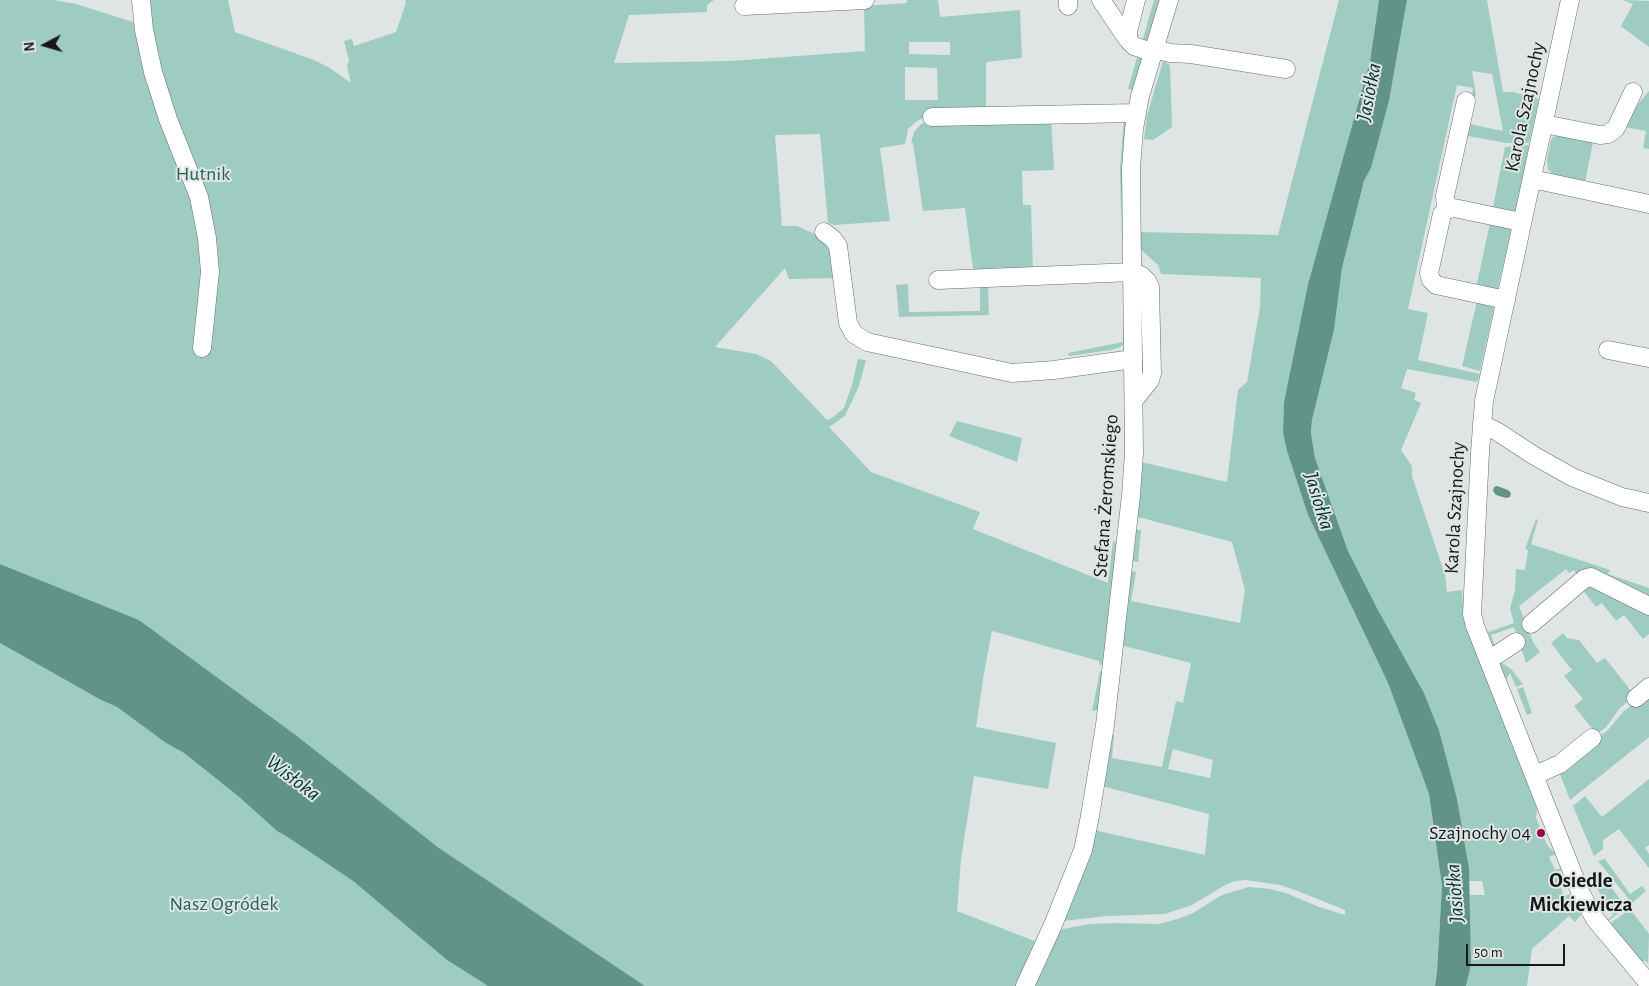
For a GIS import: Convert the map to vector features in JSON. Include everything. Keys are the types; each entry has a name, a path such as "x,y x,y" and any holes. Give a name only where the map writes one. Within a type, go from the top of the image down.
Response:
{"street":[{"path":"141,0 144,30 153,72 168,119 199,197 207,238 210,279 202,348"},
{"path":"744,6 865,0"},
{"path":"1101,0 1134,46 1155,51 1286,69"},
{"path":"1128,40 1128,31 1136,0"},
{"name":"Stefana Żeromskiego","path":"1025,986 1072,880 1085,843 1105,725 1132,483 1134,399 1131,168 1136,113 1169,0"},
{"name":"Karola Szajnochy","path":"1570,0 1486,389 1482,424 1471,608 1474,626 1581,894 1596,919 1649,984"},
{"path":"1544,124 1608,134 1616,128 1633,92"},
{"path":"1446,210 1445,196 1466,101"},
{"path":"932,117 1136,113"},
{"path":"1532,179 1649,204"},
{"path":"1506,300 1436,285 1431,280 1429,273 1432,257 1442,214 1446,210 1454,208 1521,222"},
{"path":"824,232 834,239 838,246 848,323 854,334 867,342 1012,373 1054,370 1133,359"},
{"path":"938,280 1133,272 1147,281 1150,287 1152,373 1150,380 1134,399"},
{"path":"1608,350 1649,358"},
{"path":"1482,424 1572,477 1610,493 1648,497"},
{"path":"1531,624 1584,579 1591,577 1649,606"},
{"path":"1489,660 1516,642"},
{"path":"1535,775 1560,764 1592,738"}],"green space":[{"name":"Hutnik","path":"0,0 54,0 76,4 139,24 146,0 228,0 235,32 314,60 330,68 351,83 347,66 349,60 344,41 352,39 354,46 396,32 406,3 405,0 714,0 707,5 707,12 629,15 614,63 731,61 865,51 864,6 907,3 907,0 938,0 940,17 1020,10 1022,58 986,62 986,113 927,116 917,121 908,129 905,144 880,148 890,221 834,225 828,223 820,134 775,135 782,226 797,226 829,241 838,278 789,279 785,268 715,347 756,354 771,361 827,420 844,408 858,359 866,360 859,386 845,416 829,427 871,472 980,512 973,529 1108,583 1113,541 1117,543 1105,664 1100,665 1099,661 992,631 976,727 1056,743 1048,789 974,776 961,859 957,911 1037,942 1016,986 645,986 439,848 297,736 139,620 0,564","holes":["909,42 950,42 950,55 909,54","905,67 937,68 938,100 905,100"]},
{"path":"1154,0 1160,0 1147,46 1141,46"},
{"path":"1339,0 1379,0 1370,61 1308,284 1284,402 1283,433 1308,515 1388,683 1429,794 1442,886 1435,986 1031,986 1058,930 1089,924 1158,924 1193,913 1222,895 1249,887 1286,893 1319,907 1345,915 1345,910 1298,891 1280,885 1246,880 1227,884 1190,906 1164,914 1107,916 1063,921 1094,830 1205,855 1209,814 1102,786 1110,735 1114,735 1112,758 1162,767 1176,701 1183,703 1191,663 1120,645 1129,571 1136,572 1131,601 1240,623 1245,590 1232,542 1142,518 1135,518 1141,462 1227,482 1238,390 1247,382 1260,307 1261,278 1161,274 1158,265 1140,249 1138,232 1278,235","holes":["1173,749 1213,760 1210,778 1168,769"]},
{"path":"1407,0 1487,0 1503,92 1513,92 1539,99 1529,143 1506,143 1468,136 1464,153 1460,152 1469,124 1503,131 1492,74 1472,71 1476,95 1471,100 1473,88 1457,85 1408,309 1428,313 1418,360 1480,374 1477,382 1407,369 1401,388 1416,393 1414,400 1421,403 1401,450 1412,466 1412,476 1445,575 1447,592 1462,590 1464,621 1537,808 1536,818 1547,845 1556,854 1549,857 1555,870 1564,867 1565,869 1555,873 1564,896 1574,893 1582,909 1581,915 1575,922 1569,916 1532,949 1527,986 1466,986 1471,965 1469,895 1485,895 1482,881 1469,881 1469,868 1462,827 1439,729 1424,693 1348,551 1315,458 1311,433 1312,420 1334,330 1342,268 1364,181 1371,168 1389,101"},
{"path":"1622,0 1649,1 1649,47 1621,26 1633,4"},
{"path":"1138,54 1144,57 1134,90 1128,89"},
{"path":"1163,61 1170,65 1172,127 1153,140 1144,139 1147,116"},
{"path":"1649,91 1649,149 1643,148 1646,131 1625,127 1631,113"},
{"path":"1051,117 1054,170 1022,171 1023,205 1031,205 1033,274 974,276 965,208 923,211 913,143 911,143 914,132 925,122"},
{"path":"1124,117 1131,120 1127,241 1122,241 1120,170"},
{"path":"1559,135 1593,142 1585,182 1553,174 1548,170 1547,159 1551,140"},
{"path":"1528,145 1515,215 1492,212 1505,147"},
{"path":"1490,223 1509,227 1511,231 1497,292 1476,288"},
{"path":"980,281 988,282 989,315 899,317 896,285 908,284 909,312 980,311"},
{"path":"1477,301 1493,304 1494,307 1480,371 1462,366"},
{"path":"1127,323 1126,343 1120,347 1069,356 1068,353 1123,342 1123,324"},
{"path":"957,421 1022,438 1017,462 949,436"},
{"path":"1536,519 1538,520 1531,544 1610,570 1608,574 1649,588 1649,603 1579,578 1574,570 1569,573 1566,569 1519,606 1533,642 1540,652 1526,663 1514,627 1491,635 1495,651 1488,632 1514,623 1510,609 1515,590 1516,569 1525,570 1528,550 1525,549"},
{"path":"1134,530 1141,530 1138,562 1130,561"},
{"path":"1585,581 1649,611 1649,634 1643,639 1624,615 1616,621 1602,603 1596,607 1581,588"},
{"path":"1563,633 1567,638 1579,640 1597,663 1605,658 1635,696 1620,708 1606,727 1594,736 1594,731 1574,706 1583,699 1564,676 1572,670 1551,643"},
{"name":"Nasz Ogródek","path":"0,643 101,700 117,707 166,743 184,753 238,796 277,831 353,881 447,960 488,986 0,986"},
{"path":"1498,660 1511,669 1523,684 1516,687 1510,673 1506,680"},
{"path":"1100,671 1104,673 1099,710 1092,711"},
{"path":"1523,687 1532,713 1527,715 1517,689"},
{"path":"1649,692 1649,737 1570,800 1558,769 1608,730 1624,711"},
{"path":"1649,779 1649,845 1645,848 1649,854 1649,868 1619,829 1603,840 1603,849 1594,856 1573,806 1585,796 1602,817"},
{"path":"1605,859 1630,894 1642,886 1646,891 1632,903 1598,861"},
{"path":"1599,871 1626,907 1606,923 1613,915 1592,880 1592,876"},
{"path":"1630,909 1649,934 1648,964 1646,961 1636,961 1608,925"}],"water":[{"name":"Jasiołka","path":"1379,0 1407,0 1389,101 1371,168 1364,181 1342,268 1334,330 1312,420 1311,433 1315,458 1348,551 1424,693 1439,730 1457,799 1469,868 1471,965 1466,986 1435,986 1442,886 1429,794 1388,683 1308,515 1283,433 1284,402 1308,284 1370,61"},
{"path":"1497,486 1508,490 1511,493 1510,497 1506,498 1496,495 1493,491 1494,487"},
{"name":"Wisłoka","path":"0,564 139,620 297,736 439,848 645,986 488,986 447,960 353,881 277,831 238,796 184,753 166,743 117,707 101,700 0,643"}],"place":[{"name":"Szajnochy 04","path":"1541,833"}],"district":[{"name":"Osiedle Mickiewicza","path":"1581,893"}]}
